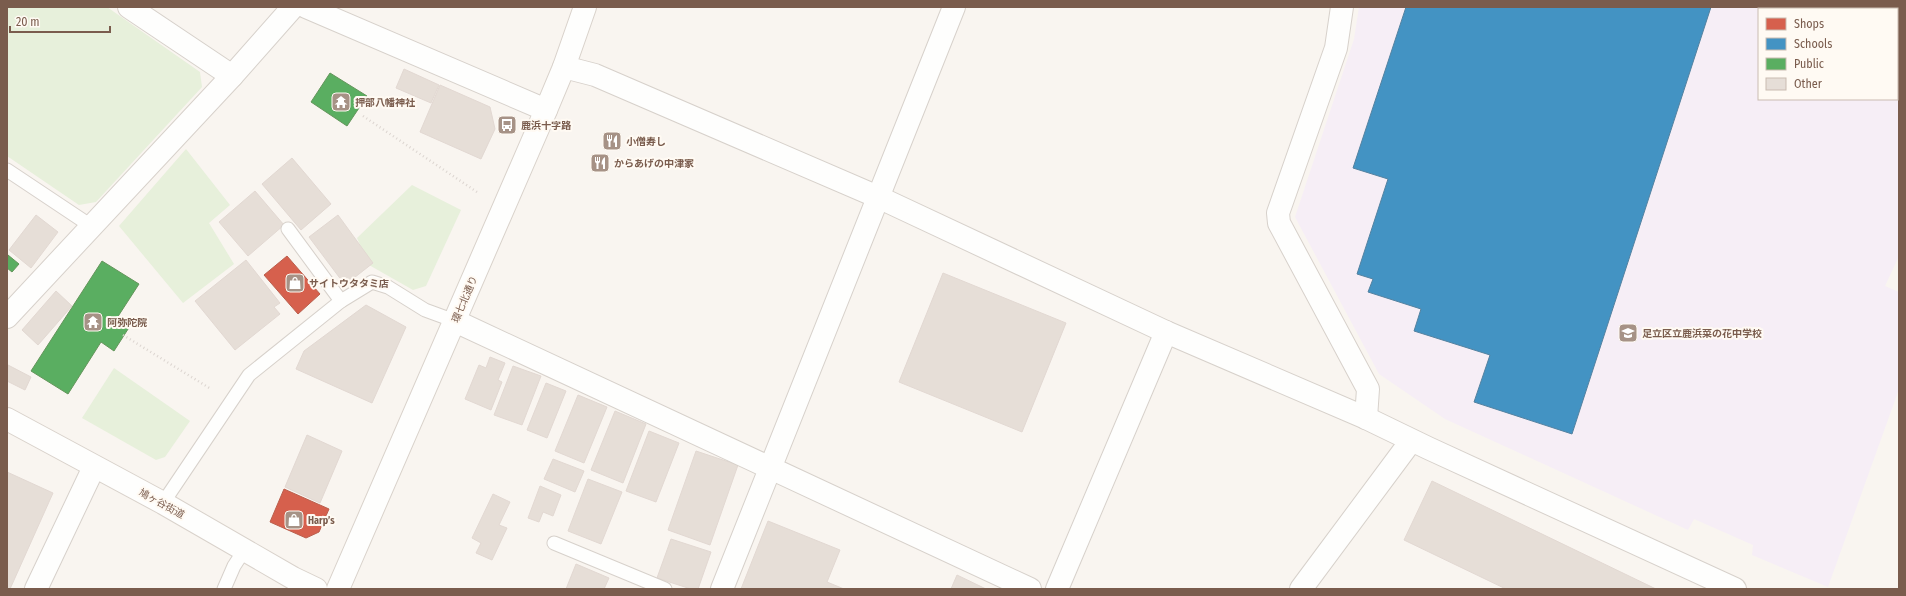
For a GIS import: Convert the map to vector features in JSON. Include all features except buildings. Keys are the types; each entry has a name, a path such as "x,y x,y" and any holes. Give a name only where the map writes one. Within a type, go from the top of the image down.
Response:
{"street":[{"path":"129,7 232,76"},
{"path":"7,317 232,76 293,7"},
{"path":"306,7 546,110"},
{"name":"環七北通り","path":"338,589 564,68 585,7"},
{"path":"722,589 954,7"},
{"path":"1342,7 1336,48 1278,212 1279,223 1368,389 1366,418"},
{"path":"564,68 595,75 878,197 1166,332 1366,418 1709,584 1735,589"},
{"path":"454,321 771,468 916,543 1030,589"},
{"path":"1058,589 1166,332"},
{"name":"鳩ヶ谷街道","path":"7,419 163,503 293,578 316,589"},
{"path":"1301,589 1412,441"},
{"path":"36,589 94,467"}],"lane":[{"path":"7,170 91,226"},
{"path":"288,229 341,301"},
{"path":"163,503 249,375 341,301 372,282 388,287 425,310 454,321"},
{"path":"554,544 665,589"},
{"path":"224,589 234,566 245,549"}],"path":[{"path":"363,116 477,192"},
{"path":"123,335 231,401"}],"shaded area":[{"name":"足立区立鹿浜菜の花中学校","path":"1359,7 1803,7 1758,8 1758,100 1898,100 1899,38 1899,256 1885,286 1899,292 1899,389 1828,587 1752,555 1753,545 1694,519 1688,530 1445,419 1379,374 1295,217 1354,39"}],"green space":[{"path":"7,7 107,7 200,72 202,87 96,202 79,205 7,156"},
{"path":"186,149 230,205 209,223 234,264 183,303 119,226"},
{"path":"412,185 461,210 426,286 413,290 369,265 357,238"},
{"path":"114,368 190,421 165,457 156,460 82,418"}],"place":[{"name":"押部八幡神社","path":"341,102"},
{"name":"鹿浜十字路","path":"507,125"},
{"name":"小僧寿し","path":"612,141"},
{"name":"からあげの中津家","path":"600,163"},
{"name":"サイトウタタミ店","path":"295,283"},
{"name":"阿弥陀院","path":"93,322"},
{"name":"足立区立鹿浜菜の花中学校","path":"1628,333"},
{"name":"Harp’s","path":"294,520"}]}
